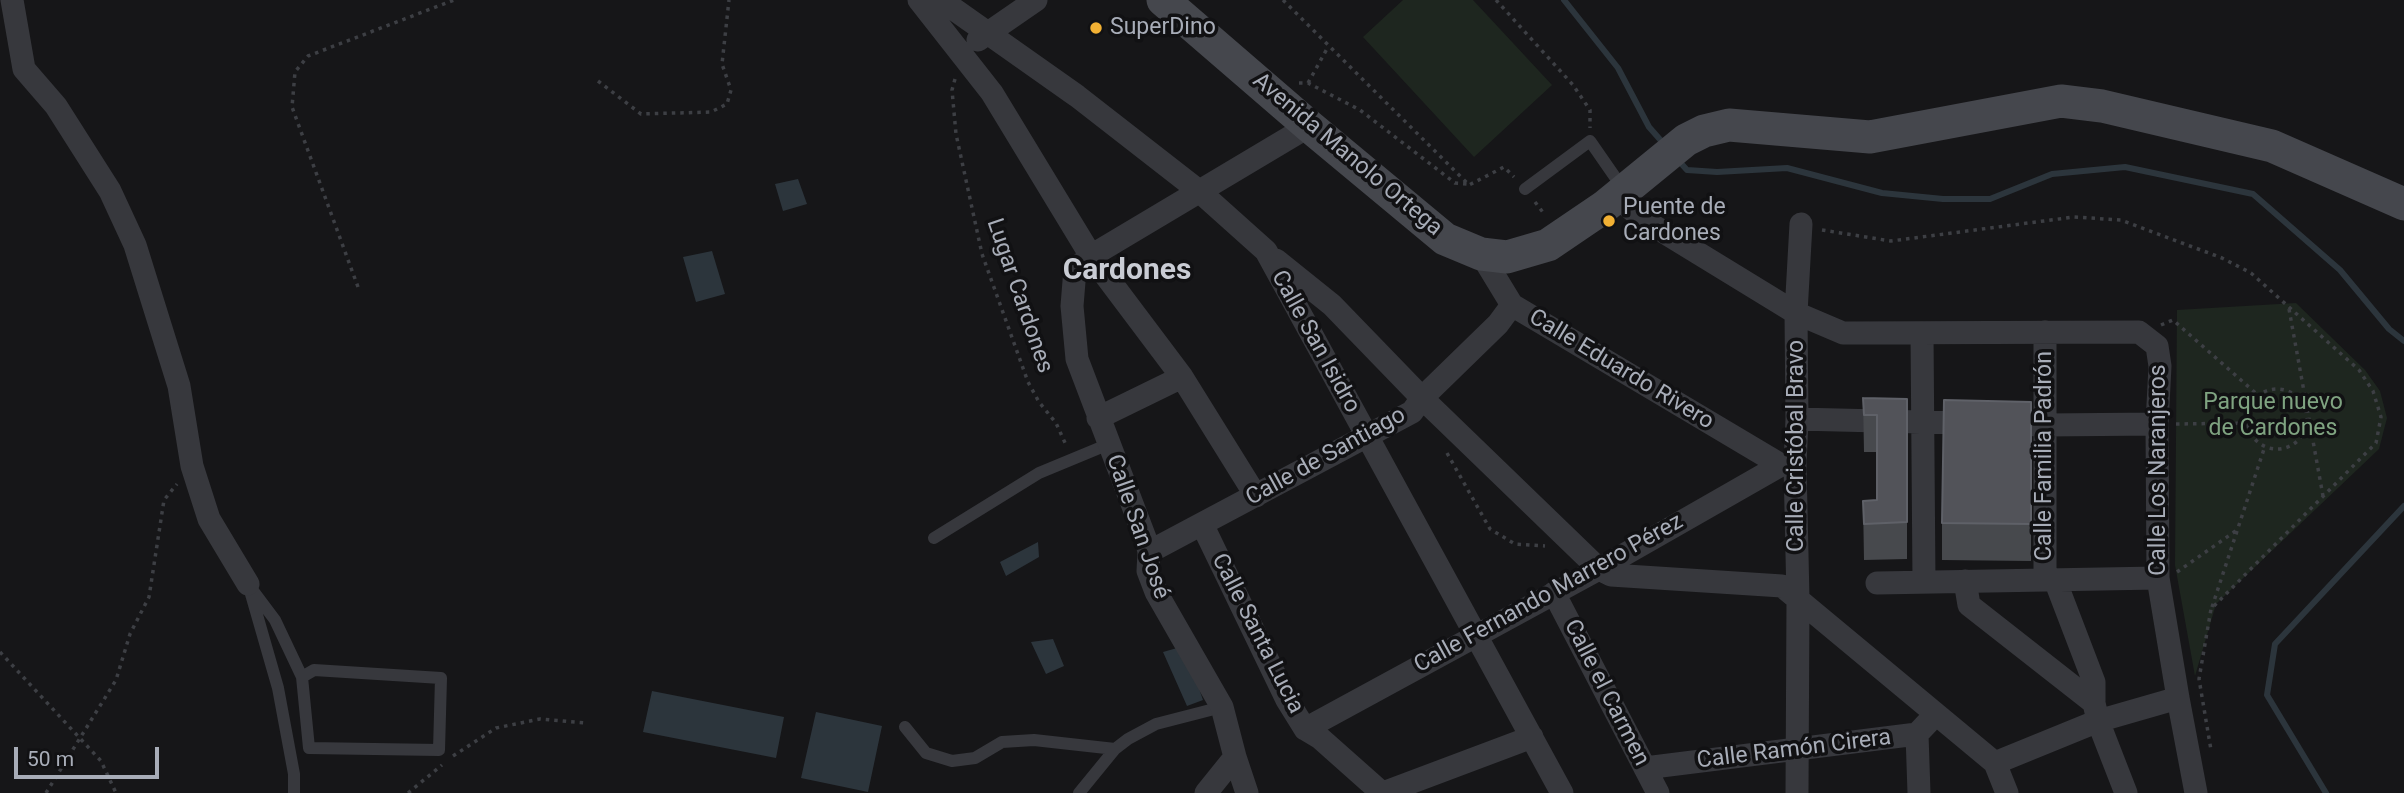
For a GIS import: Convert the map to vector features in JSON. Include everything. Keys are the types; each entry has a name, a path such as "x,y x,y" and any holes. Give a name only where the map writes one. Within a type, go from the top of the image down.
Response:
{"street":[{"path":"12,0 24,69 56,106 104,181 135,245 178,386 192,466 209,519 248,584"},
{"path":"919,0 992,93 1091,256 1182,377 1256,496"},
{"name":"Calle San Isidro","path":"941,0 1077,96 1199,191 1266,251 1562,793"},
{"path":"961,52 1036,0"},
{"name":"Avenida Manolo Ortega","path":"1163,0 1445,239 1481,254 1507,257 1548,245 1621,194 1686,140 1704,131 1729,125 1870,137 2061,101 2102,106 2272,146 2404,204"},
{"path":"1091,256 1309,126"},
{"name":"Calle Cristóbal Bravo","path":"1621,194 1644,220 1796,313 1797,419 1788,465 1798,599 1797,793"},
{"path":"1796,313 1801,224"},
{"path":"1266,251 1332,305 1422,398 1599,569 1611,575 1782,586 1996,763 2007,793"},
{"name":"Calle Eduardo Rivero","path":"1481,254 1512,305 1788,465"},
{"name":"Calle San José","path":"1091,256 1076,269 1072,306 1077,359 1149,552 1148,571 1156,592 1222,707 1247,793"},
{"name":"Calle de Santiago","path":"1149,552 1412,412 1422,398 1498,324 1512,305"},
{"name":"Calle Los Naranjeros","path":"1796,313 1843,333 2139,332 2157,346 2160,366 2157,424 2158,578 2196,793"},
{"name":"Calle Familia Padrón","path":"2045,332 2050,580"},
{"path":"1922,333 1924,582"},
{"path":"1098,418 1182,377"},
{"path":"1797,419 2045,425 2157,424"},
{"name":"Calle Fernando Marrero Pérez","path":"1305,729 1788,465"},
{"name":"Calle Santa Lucia","path":"1202,524 1287,700 1305,729 1320,738 1382,793"},
{"path":"1877,583 2158,578"},
{"path":"2050,580 2094,682 2096,712 2126,793"},
{"path":"1965,581 1969,605 2096,712"},
{"name":"Calle el Carmen","path":"1554,593 1658,793"},
{"path":"1996,763 2096,712 2178,698"},
{"name":"Calle Ramón Cirera","path":"1645,768 1917,734 1935,715"},
{"path":"1917,734 1919,793"},
{"path":"1382,793 1532,737"},
{"path":"1206,793 1235,757"}],"lane":[{"path":"1525,189 1590,141 1621,194"},
{"path":"934,538 1039,472 1109,444"},
{"path":"248,584 275,620 302,677 309,748 439,750 441,678 314,670 302,677"},
{"path":"248,584 278,688 294,774 294,793"},
{"path":"1079,793 1115,749 1128,739 1156,724 1222,707"},
{"path":"905,727 926,753 952,761 975,758 1002,742 1034,740 1115,749"}],"path":[{"path":"358,286 292,107 295,72 308,56 454,0"},
{"path":"598,80 641,114 712,112 727,104 732,90 722,64 729,0"},
{"path":"1283,0 1469,185"},
{"path":"1496,0 1573,85 1590,110 1590,141"},
{"path":"1308,83 1328,47"},
{"name":"Lugar Cardones","path":"961,52 952,90 956,134 982,254 1028,382 1039,402 1056,423 1073,459"},
{"path":"1276,98 1295,82 1308,83 1360,110 1455,183 1469,185 1504,167 1541,208 1559,238"},
{"path":"2289,307 2307,399 2307,413 2305,431 2292,445 2274,449 2257,441 2248,424 2250,408 2259,396 2278,389 2288,391 2303,404 2307,413 2323,496"},
{"path":"2139,332 2173,320 2259,396"},
{"path":"1441,416 1441,442 1490,529 1516,544 1578,548"},
{"path":"2157,424 2248,424"},
{"path":"2211,609 2265,446"},
{"path":"46,793 116,680 130,634 149,597 164,500 192,466"},
{"path":"2158,578 2179,571 2238,528"},
{"path":"0,652 101,761 116,793"},
{"path":"408,793 460,751 496,727 540,719 585,723"}],"green space":[{"path":"1403,0 1473,0 1552,85 1474,157 1363,37"},
{"name":"Parque nuevo de Cardones","path":"2296,303 2365,370 2380,391 2387,418 2379,449 2216,604 2195,676 2175,565 2177,310"}],"shaded area":[{"path":"798,179 807,204 783,211 775,184"},
{"path":"712,251 725,294 696,302 683,257"},
{"path":"1038,542 1039,557 1006,576 1000,562"},
{"path":"1053,639 1064,666 1046,674 1031,642"},
{"path":"1177,648 1195,677 1203,700 1187,706 1163,652"},
{"path":"652,691 784,717 776,758 643,732"},
{"path":"816,712 882,726 868,792 801,778"}],"building":[{"path":"1863,398 1907,399 1907,522 1864,524 1863,501 1877,500 1877,415 1864,415"},
{"path":"1944,400 2031,402 2031,524 1942,523"}],"waterway":[{"path":"1564,0 1618,68 1649,127 1664,144"},
{"path":"1678,160 1687,170 1717,172 1787,168 1882,193 1943,199 1990,199 2052,174 2125,167 2253,194 2340,270 2389,329 2404,341"},
{"path":"2326,793 2267,695 2275,644 2404,506"}],"place":[{"name":"SuperDino","path":"1096,28"},
{"name":"Puente de Cardones","path":"1609,221"}],"district":[{"name":"Cardones","path":"1127,271"}]}
